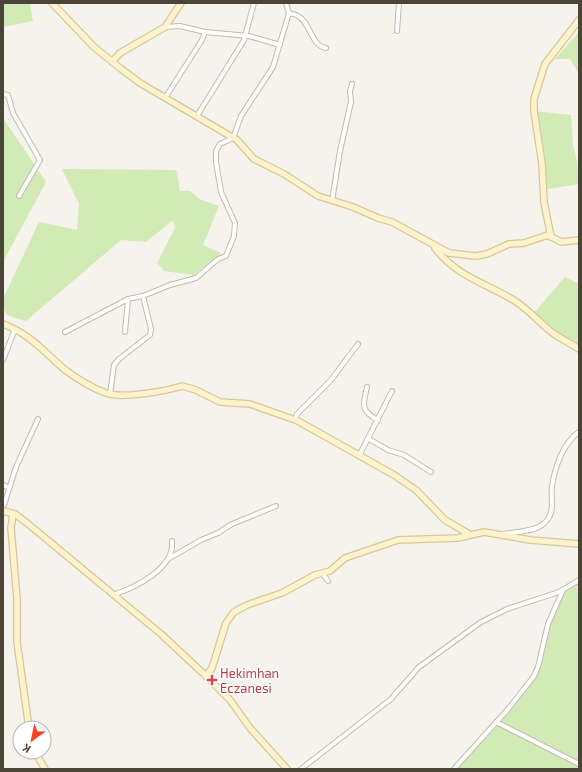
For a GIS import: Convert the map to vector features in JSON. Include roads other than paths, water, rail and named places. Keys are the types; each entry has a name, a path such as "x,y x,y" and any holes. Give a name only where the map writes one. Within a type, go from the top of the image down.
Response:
{"street":[{"path":"52,3 76,29 112,62 165,98 233,138 247,150 254,159 284,174 310,192 392,222 449,253 476,256 487,254 509,244 524,243 548,235 560,242 579,240"},
{"path":"165,27 181,3"},
{"path":"197,116 246,36 254,3"},
{"path":"65,332 128,298 144,296 170,285 196,278 218,259 226,256 234,236 235,223 221,192 216,162 216,151 220,144 233,138 241,116 273,67 289,14 286,3"},
{"path":"398,3 398,31"},
{"path":"289,14 298,16 311,31 315,42 321,48 326,48"},
{"path":"551,237 544,202 542,164 534,99 545,64 579,20"},
{"path":"112,62 120,53 165,27 180,26 205,32 246,36 280,45"},
{"path":"165,98 202,40 205,32"},
{"path":"332,201 340,151 351,102 350,91 352,84"},
{"path":"3,94 8,95 10,98 13,114 40,160 19,196"},
{"path":"432,244 445,261 456,270 515,301 533,314 551,332 579,348"},
{"path":"110,394 114,365 119,359 150,335 151,329 144,296"},
{"path":"125,332 128,298"},
{"path":"3,324 29,336 65,369 79,379 110,394 132,394 182,386 196,390 220,402 250,404 294,420 394,475 416,490 445,520 469,534"},
{"path":"3,360 15,329"},
{"path":"294,420 297,414 330,380 358,344"},
{"path":"367,387 363,405 368,415 378,420"},
{"path":"359,456 392,391"},
{"path":"38,419 9,488 4,508 27,522 161,634 230,700 250,728 287,769"},
{"path":"500,534 529,530 542,526 551,515 553,510 552,488 556,466 560,456 575,435 579,432"},
{"path":"368,439 388,450 404,455 431,472"},
{"path":"3,485 9,488"},
{"path":"113,595 131,589 145,581 168,559 201,540 218,533 232,524 276,506"},
{"path":"13,514 11,528 18,599 17,642 28,720"},
{"path":"206,676 212,668 226,623 234,612 247,605 282,593 322,573 330,571 345,558 398,540 458,538 469,534 484,532 530,540 579,544"},
{"path":"168,559 172,551 172,542"},
{"path":"322,573 328,582"},
{"path":"301,769 391,698 419,667 482,622 507,609 559,592 579,580"},
{"path":"454,769 534,676 538,667 548,624 564,588"},
{"path":"496,722 579,764"},
{"path":"39,760 44,769"}],"place":[{"name":"Hekimhan Eczanesi","path":"212,680"}]}
